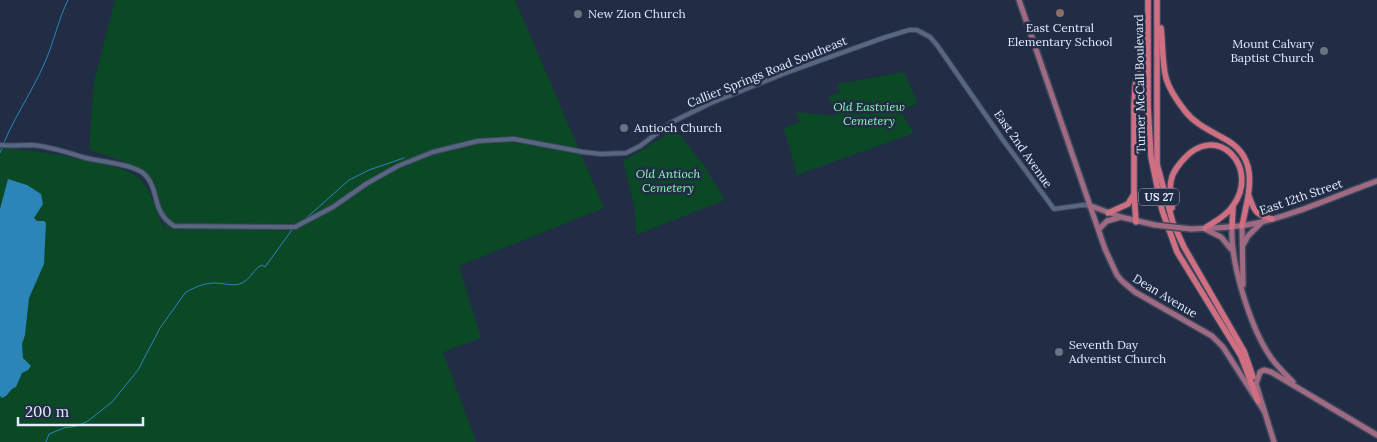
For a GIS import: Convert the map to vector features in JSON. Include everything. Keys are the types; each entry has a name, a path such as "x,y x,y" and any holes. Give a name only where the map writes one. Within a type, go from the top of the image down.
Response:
{"highway":[{"name":"Turner McCall Boulevard","path":"1148,0 1148,106 1151,157 1162,210 1177,252 1241,356 1258,400"},
{"name":"Turner McCall Boulevard","path":"1158,1 1158,164 1173,223 1184,247 1244,351 1256,384"},
{"path":"1158,1 1167,78 1179,102 1193,120 1236,146 1247,162 1250,173 1249,194 1242,226"},
{"path":"1136,222 1134,194 1135,87 1148,23"},
{"path":"1173,223 1171,183 1174,173 1192,152 1210,146 1225,147 1232,153 1242,175 1240,191 1233,207 1232,227"},
{"path":"1108,213 1128,204 1134,194"},
{"path":"1249,194 1252,206 1257,214 1272,219"},
{"path":"1205,228 1233,207"}],"main road":[{"name":"Dean Avenue","path":"1019,0 1099,230 1117,275 1135,292 1212,336 1226,351 1258,400"},
{"name":"East 12th Street","path":"1091,206 1121,218 1155,225 1192,228 1232,227 1262,222 1290,214 1377,181"},
{"path":"1099,230 1099,227 1107,221 1121,218"},
{"path":"1242,247 1248,236 1262,222"},
{"path":"1242,226 1243,290"},
{"path":"1232,227 1232,251 1236,272 1248,309 1272,359 1297,386"},
{"path":"1205,228 1221,237 1232,251"},
{"path":"1256,384 1260,372 1264,370 1271,372 1377,435"},
{"name":"Turner McCall Boulevard","path":"1256,384 1274,442"},
{"name":"Turner McCall Boulevard","path":"1258,400 1264,411"}],"street":[{"name":"Callier Springs Road Southeast","path":"0,145 31,145 58,149 141,171 150,182 160,211 167,221 174,226 282,228 295,227 308,222 366,184 398,166 424,155 465,144 496,139 514,139 583,152 626,154 678,119 711,103 829,57 909,30 917,30 930,37 977,100"},
{"name":"East 2nd Avenue","path":"977,100 1003,140 1054,209"},
{"name":"East 12th Street","path":"1054,209 1083,205 1091,206"}],"green space":[{"path":"115,0 515,0 604,208 459,266 481,338 443,352 476,442 0,442 0,148 72,157 107,164 130,172 144,183 167,233 147,175 123,161 89,150 94,81"},
{"name":"Old Eastview Cemetery","path":"904,72 918,102 901,112 914,133 797,175 784,128 800,122 796,112 836,116 829,96 840,93 837,84"},
{"name":"Old Antioch Cemetery","path":"675,129 703,164 725,200 636,235 635,210 623,160"}],"water":[{"path":"8,179 27,185 41,194 43,204 34,218 37,221 44,221 46,223 44,264 29,298 25,335 22,344 23,358 31,366 22,373 16,387 2,398 0,396 0,209"}],"waterway":[{"path":"0,153 45,62 68,0"},
{"path":"303,221 349,180 369,170 404,158"},
{"path":"46,442 49,434 88,421 112,402 138,370 160,328 185,293 207,284 236,285 245,281 259,267 262,265 265,267 294,227"}],"place":[{"name":"East Central Elementary School","path":"1060,13"},
{"name":"New Zion Church","path":"578,14"},
{"name":"Mount Calvary Baptist Church","path":"1324,51"},
{"name":"Antioch Church","path":"624,128"},
{"name":"Seventh Day Adventist Church","path":"1059,352"}]}
